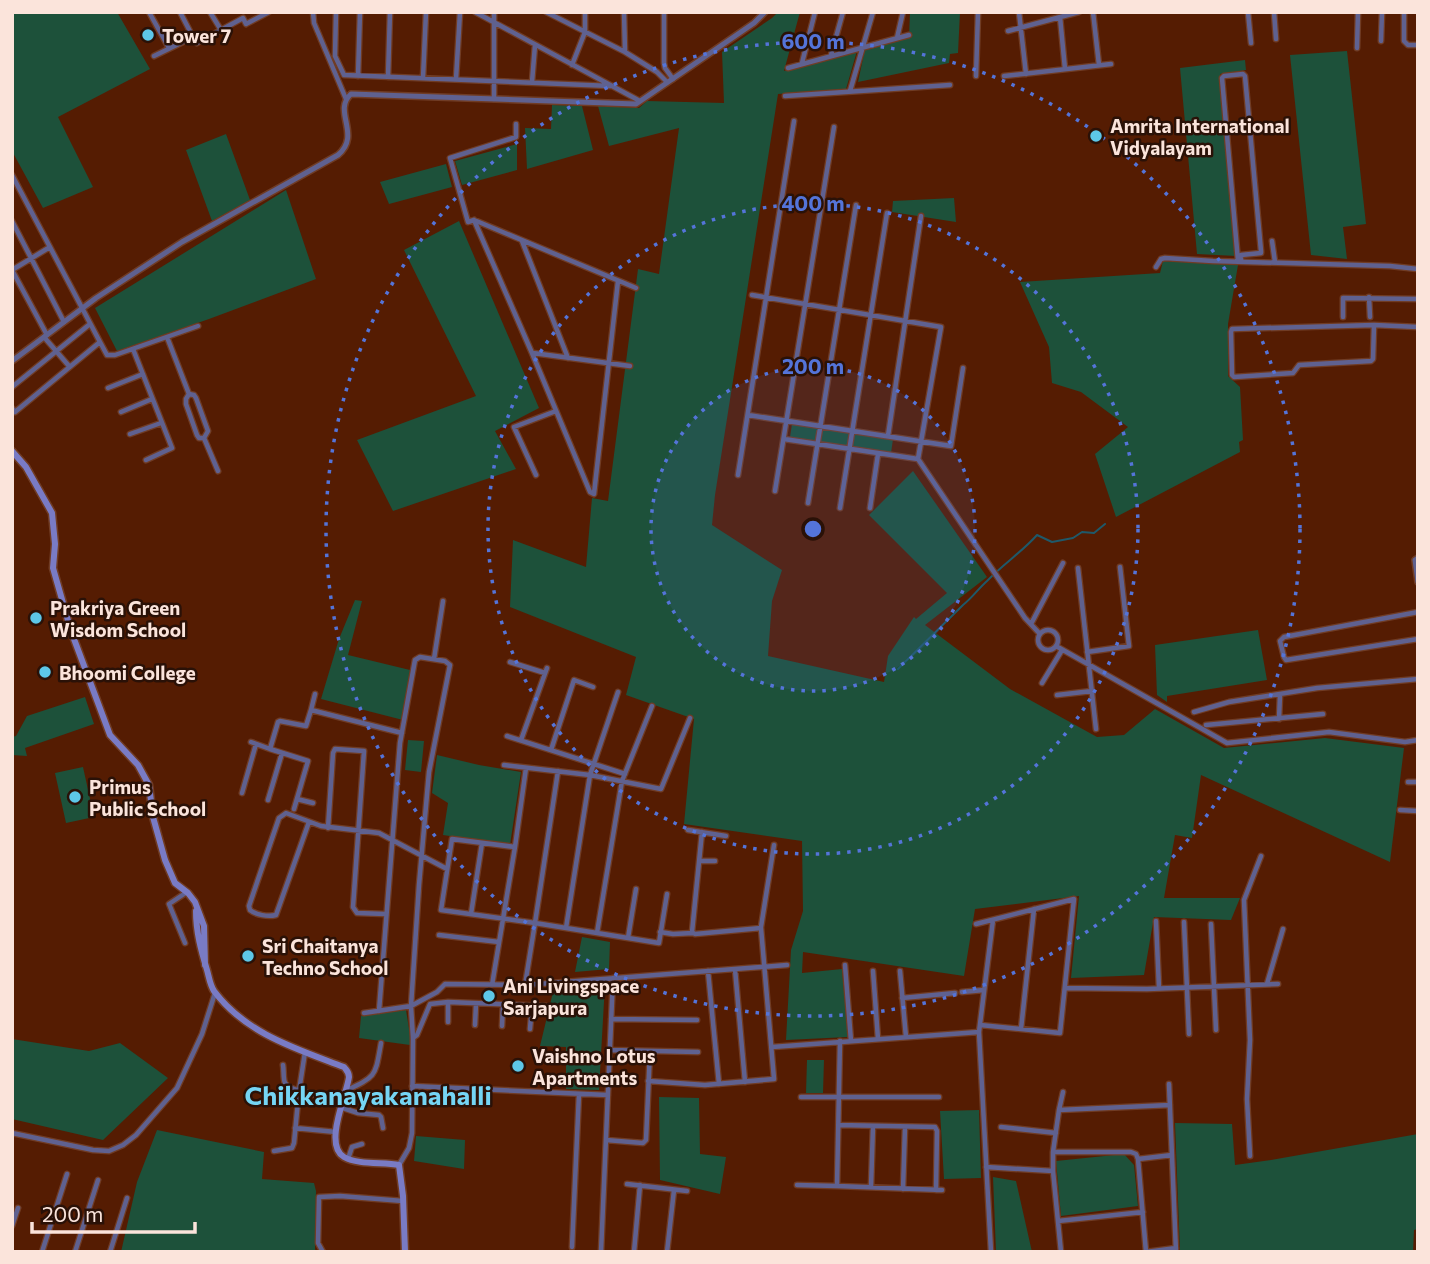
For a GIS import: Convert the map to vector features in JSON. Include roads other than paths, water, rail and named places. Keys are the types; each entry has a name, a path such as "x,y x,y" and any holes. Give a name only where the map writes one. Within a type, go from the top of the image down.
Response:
{"main road":[{"path":"12,451 26,467 52,513 55,544 53,568 71,631 110,735 138,765 149,785 153,817 164,860 176,883 195,902 199,945 212,988 233,1011 258,1031 284,1045 347,1070 349,1077 340,1107 336,1144 339,1153 348,1159 399,1165 405,1252"}],"street":[{"path":"149,12 170,48"},
{"path":"180,12 197,43 241,15 247,24 269,12"},
{"path":"210,12 221,30"},
{"path":"313,12 314,23 346,99"},
{"path":"336,12 335,56 344,75 611,86"},
{"path":"358,76 360,12"},
{"path":"388,77 390,12"},
{"path":"423,78 426,12"},
{"path":"456,79 460,12"},
{"path":"475,12 638,100"},
{"path":"494,12 494,99"},
{"path":"546,12 625,52 670,80"},
{"path":"572,65 585,32 585,12"},
{"path":"624,12 625,52"},
{"path":"664,12 664,63 670,80"},
{"path":"12,361 82,308 182,242 346,149 349,139 344,105 351,94 636,104 754,23 765,12"},
{"path":"801,64 815,12"},
{"path":"831,55 843,12"},
{"path":"850,91 873,12"},
{"path":"897,38 903,12"},
{"path":"976,76 978,12"},
{"path":"1019,12 1026,74"},
{"path":"1008,31 1079,12"},
{"path":"1093,12 1099,65"},
{"path":"1248,12 1251,43"},
{"path":"1274,12 1276,39"},
{"path":"1357,47 1358,12"},
{"path":"1381,41 1382,12"},
{"path":"1404,12 1404,41 1408,45 1418,45"},
{"path":"1059,17 1065,69"},
{"path":"788,68 909,35"},
{"path":"154,56 194,37"},
{"path":"533,82 535,45"},
{"path":"1004,76 1111,64"},
{"path":"1243,74 1261,252 1239,258 1222,78 1243,74"},
{"path":"785,96 950,85"},
{"path":"738,475 794,121"},
{"path":"516,124 516,137 450,158 468,222 474,220 636,288"},
{"path":"775,491 834,127"},
{"path":"12,175 107,355 133,349 198,326"},
{"path":"808,503 856,205"},
{"path":"839,508 887,213"},
{"path":"888,436 921,216"},
{"path":"474,220 590,492 594,494 618,281"},
{"path":"12,221 64,322"},
{"path":"522,241 568,358"},
{"path":"1272,241 1275,262"},
{"path":"50,247 12,270 46,336 69,366"},
{"path":"1156,267 1160,259 1165,258 1239,258 1418,269"},
{"path":"752,295 941,327 918,459 1040,634"},
{"path":"1369,297 1370,317"},
{"path":"1343,317 1343,298 1418,299"},
{"path":"12,387 90,324"},
{"path":"1374,325 1371,361 1299,365 1293,373 1236,377 1232,375 1233,329 1374,325 1418,327"},
{"path":"167,337 189,394"},
{"path":"12,408 15,412 100,341"},
{"path":"133,349 172,448 146,460"},
{"path":"532,353 630,366"},
{"path":"748,415 951,446 963,368"},
{"path":"108,388 143,374"},
{"path":"189,394 186,404 197,435 204,438"},
{"path":"189,394 194,394 208,431 204,438"},
{"path":"121,412 152,399"},
{"path":"536,475 514,427 556,411"},
{"path":"130,433 161,423"},
{"path":"204,438 218,471"},
{"path":"784,439 918,459"},
{"path":"870,508 878,453"},
{"path":"1418,558 1415,560 1418,582"},
{"path":"1031,624 1063,563"},
{"path":"1087,652 1129,646 1120,567"},
{"path":"1078,568 1096,729"},
{"path":"434,659 443,601"},
{"path":"1418,612 1284,637 1280,641 1286,660 1418,639"},
{"path":"1045,630 1053,631 1058,638 1056,646 1048,650 1042,648 1038,640 1040,634 1045,630"},
{"path":"1056,646 1227,743 1329,732 1405,742 1418,740"},
{"path":"1042,683 1062,650"},
{"path":"379,1011 402,733 415,660 420,657 445,661 450,666 429,772 411,1006 411,1141 410,1148 399,1165"},
{"path":"510,662 546,671 521,740"},
{"path":"1194,712 1229,702 1317,688 1418,679"},
{"path":"551,750 575,680 593,687"},
{"path":"1057,695 1092,691"},
{"path":"566,928 590,775 618,692"},
{"path":"270,749 279,721 306,726 315,694"},
{"path":"1279,719 1280,695"},
{"path":"597,933 622,781 652,706"},
{"path":"311,710 402,733"},
{"path":"1206,725 1323,714"},
{"path":"504,765 590,775 661,789 690,718"},
{"path":"507,736 625,774"},
{"path":"242,793 253,743 308,761 294,808"},
{"path":"328,828 332,753 335,749 365,751 354,910 357,913 386,914"},
{"path":"268,800 282,753"},
{"path":"492,985 526,768"},
{"path":"525,985 558,771"},
{"path":"1408,782 1418,782"},
{"path":"297,799 313,803"},
{"path":"1400,810 1418,811"},
{"path":"309,822 276,915 254,913 249,906 279,818 286,813 328,828 379,833 447,869"},
{"path":"688,830 726,836"},
{"path":"693,933 702,832"},
{"path":"515,847 452,839 441,910 659,943 667,894"},
{"path":"471,914 482,843"},
{"path":"648,1081 705,1085 774,1079 761,928 774,845"},
{"path":"1250,1156 1247,1099 1250,1040 1244,900 1261,856"},
{"path":"700,861 715,861"},
{"path":"628,938 636,889"},
{"path":"185,943 169,904 187,892"},
{"path":"976,924 1074,899 1060,1033 980,1025"},
{"path":"1021,1029 1034,909"},
{"path":"991,1252 979,1032 993,920"},
{"path":"1156,921 1159,988"},
{"path":"1184,922 1189,1034"},
{"path":"1211,924 1216,1030"},
{"path":"660,932 673,934 761,928"},
{"path":"1267,984 1283,929"},
{"path":"439,935 499,942"},
{"path":"364,1013 411,1006 437,992 445,984 525,985 788,965"},
{"path":"845,965 851,1041"},
{"path":"735,969 745,1082"},
{"path":"708,971 719,1084"},
{"path":"873,971 878,1039"},
{"path":"900,971 906,1037"},
{"path":"601,1252 612,978"},
{"path":"1065,988 1278,984"},
{"path":"961,992 984,990"},
{"path":"12,1133 93,1150 109,1151 123,1145 136,1135 177,1088 202,1034 215,992"},
{"path":"902,998 955,993"},
{"path":"413,1038 417,1035 430,1004 448,1002 546,1006"},
{"path":"448,1002 448,1022"},
{"path":"475,1025 476,1004"},
{"path":"502,1026 503,1005"},
{"path":"530,1029 532,1006"},
{"path":"611,1019 697,1020"},
{"path":"772,1047 979,1032"},
{"path":"837,1186 840,1041"},
{"path":"344,1091 364,1082 376,1072 381,1043"},
{"path":"610,1050 698,1052"},
{"path":"606,1140 644,1142 649,1051"},
{"path":"274,1151 292,1148 294,1143 305,1052"},
{"path":"283,1065 285,1083 293,1089 342,1099"},
{"path":"1053,1152 1136,1154 1146,1252 1176,1250 1169,1084"},
{"path":"412,1086 608,1095"},
{"path":"1061,1252 1053,1152 1063,1092"},
{"path":"572,1247 579,1094"},
{"path":"801,1097 939,1097"},
{"path":"1059,1110 1170,1105"},
{"path":"340,1107 358,1113 379,1115 383,1128"},
{"path":"797,1185 939,1190 935,1127 839,1125"},
{"path":"871,1187 873,1126"},
{"path":"903,1189 905,1126"},
{"path":"1001,1127 1056,1133"},
{"path":"295,1129 337,1132"},
{"path":"348,1159 352,1147 362,1144"},
{"path":"1138,1159 1172,1155"},
{"path":"986,1167 1053,1171"},
{"path":"42,1252 67,1174"},
{"path":"75,1252 98,1180"},
{"path":"627,1184 687,1191"},
{"path":"634,1252 640,1185"},
{"path":"667,1252 674,1190"},
{"path":"323,1252 318,1243 319,1198 340,1196 403,1201"},
{"path":"110,1252 127,1198"},
{"path":"12,1226 18,1208"},
{"path":"1058,1220 1143,1212"}],"waterway":[{"path":"898,669 1037,535 1052,542 1073,538 1082,532 1094,533 1105,524"}],"place":[{"name":"Tower 7","path":"148,35"},
{"name":"Amrita International Vidyalayam","path":"1096,136"},
{"name":"Prakriya Green Wisdom School","path":"36,618"},
{"name":"Bhoomi College","path":"45,672"},
{"name":"Primus Public School","path":"75,797"},
{"name":"Sri Chaitanya Techno School","path":"248,956"},
{"name":"Ani Livingspace Sarjapura","path":"489,996"},
{"name":"Vaishno Lotus Apartments","path":"518,1066"}],"district":[{"name":"Chikkanayakanahalli","path":"368,1094"}]}
